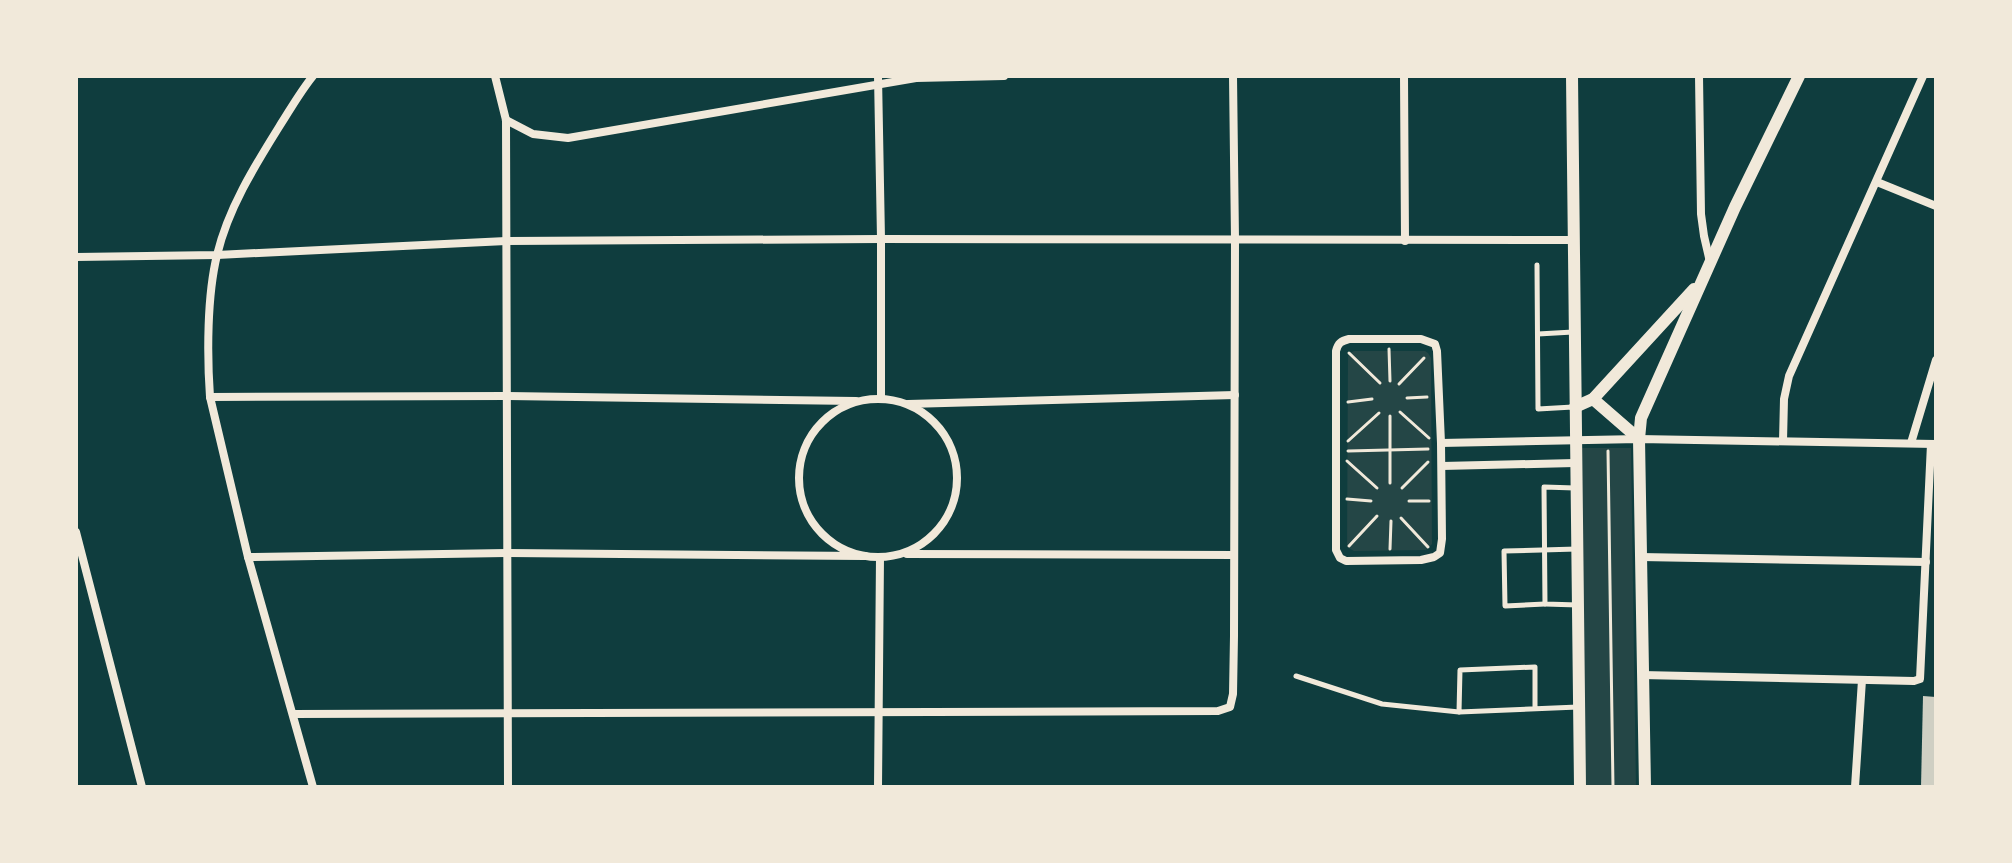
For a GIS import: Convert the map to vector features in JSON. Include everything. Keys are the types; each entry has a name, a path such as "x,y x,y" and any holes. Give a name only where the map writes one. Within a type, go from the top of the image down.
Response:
{"street":[{"path":"313,76 239,195 217,255 209,327 210,397 248,557 313,787"},
{"path":"495,76 506,120 508,787"},
{"path":"506,120 533,134 568,138 878,80 1004,76"},
{"path":"294,714 1218,711 1230,707 1233,694 1235,395 1233,76"},
{"path":"1404,76 1405,241"},
{"path":"1572,76 1580,787"},
{"path":"1699,76 1701,214 1710,263"},
{"path":"1645,787 1641,418 1735,207 1799,76"},
{"path":"1783,441 1784,399 1789,376 1923,76"},
{"path":"878,80 881,398"},
{"path":"1877,182 1936,206"},
{"path":"76,257 217,255 506,241 1573,240"},
{"path":"1575,407 1593,399 1702,281"},
{"path":"1349,339 1421,339 1435,344 1442,466 1440,553 1421,560 1346,561 1340,558 1336,550 1338,344 1349,339"},
{"path":"1911,443 1936,360"},
{"path":"210,397 506,396 856,401 881,398 907,404 1235,395"},
{"path":"1593,399 1639,439"},
{"path":"856,401 836,410 813,432 800,461 798,482 802,503 812,523 826,538 844,550 865,556"},
{"path":"902,554 924,543 941,526 953,504 958,481 955,457 945,435 928,416 907,404"},
{"path":"1441,446 1576,439 1933,444 1920,679 1642,675"},
{"path":"1442,466 1575,463"},
{"path":"76,532 142,787"},
{"path":"248,557 506,553 880,557 902,554 1234,555"},
{"path":"878,787 880,557"},
{"path":"1641,557 1926,562"},
{"path":"1855,787 1862,680"}],"lane":[{"path":"1537,265 1538,409 1575,407"},
{"path":"1538,334 1574,332"},
{"path":"1545,604 1544,487 1576,488"},
{"path":"1577,549 1504,551 1505,606 1578,605"},
{"path":"1459,712 1460,670 1535,667 1535,708"},
{"path":"1296,676 1382,704 1459,712 1579,707"}],"path":[{"path":"1389,339 1390,381"},
{"path":"1338,344 1380,383"},
{"path":"1399,384 1435,344"},
{"path":"1407,398 1439,397"},
{"path":"1336,403 1372,399"},
{"path":"1400,412 1441,446"},
{"path":"1336,451 1379,413"},
{"path":"1390,416 1390,483"},
{"path":"1608,439 1613,787"},
{"path":"1336,451 1390,451 1441,446"},
{"path":"1402,488 1441,446"},
{"path":"1336,451 1377,488"},
{"path":"1336,499 1371,501"},
{"path":"1409,501 1442,500"},
{"path":"1340,558 1377,516"},
{"path":"1401,518 1436,556"},
{"path":"1390,560 1391,521"}],"shaded area":[{"path":"1354,351 1425,351 1431,358 1432,544 1426,550 1354,551 1347,547 1348,357"},
{"path":"1581,448 1631,448 1636,787 1585,787"}],"building":[{"path":"1923,696 1936,697 1936,787 1921,787"}]}
